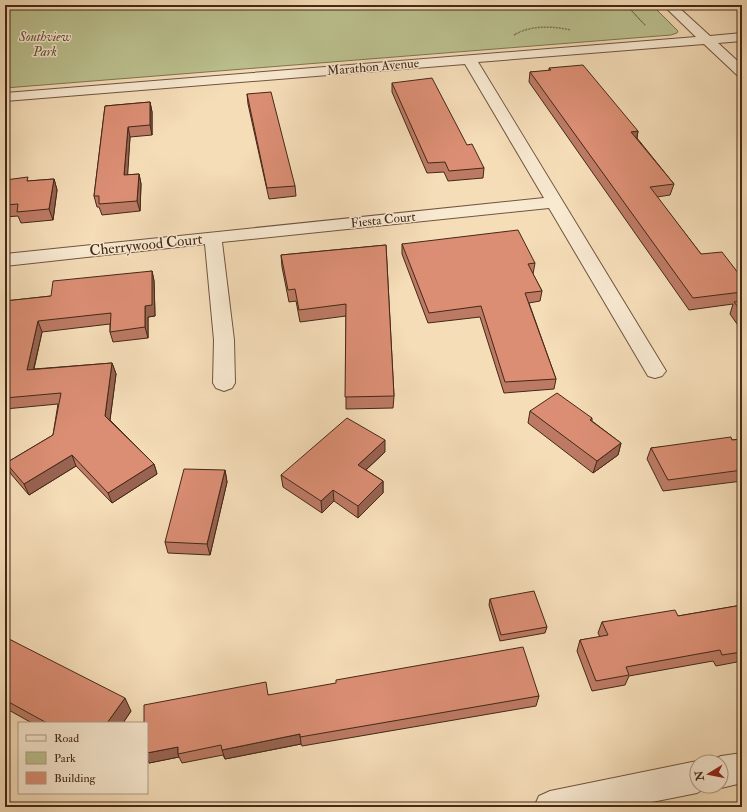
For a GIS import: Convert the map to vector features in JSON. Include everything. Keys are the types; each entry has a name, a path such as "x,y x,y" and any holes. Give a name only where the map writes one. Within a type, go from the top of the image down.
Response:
{"street":[{"path":"669,5 742,72"},
{"name":"Marathon Avenue","path":"5,97 742,38"},
{"path":"470,60 656,371"},
{"name":"Fiesta Court","path":"213,238 554,202"},
{"name":"Cherrywood Court","path":"5,260 213,238 224,340 224,383"},
{"path":"729,770 742,768"},
{"path":"550,807 689,779"}],"path":[{"path":"626,5 646,26"},
{"path":"512,37 524,30 549,28 562,28 577,32"}],"green space":[{"name":"Southview Park","path":"5,5 652,5 678,31 677,33 671,35 5,88"}],"building":[{"path":"583,65 638,131 631,132 674,184 650,187 701,254 722,252 742,278 742,292 693,298 530,72 551,70 549,68"},
{"path":"432,78 467,145 472,144 484,168 449,171 445,162 428,163 392,83"},
{"path":"271,92 295,186 267,188 247,94"},
{"path":"150,102 150,125 128,127 124,175 139,174 137,201 99,204 99,196 94,196 105,106"},
{"path":"28,177 27,181 54,179 49,209 17,212 18,204 5,205 5,180"},
{"path":"518,230 535,263 528,264 542,291 525,293 556,379 505,382 481,306 429,313 402,244"},
{"path":"386,245 394,396 345,397 346,304 299,310 295,289 288,290 281,255"},
{"path":"152,271 152,305 145,306 145,327 110,332 111,313 38,321 27,370 112,363 105,416 154,464 108,493 72,455 24,484 6,463 53,435 61,393 5,398 5,301 51,296 53,281"},
{"path":"742,301 742,312 734,302"},
{"path":"557,393 592,418 590,420 621,443 597,461 530,411"},
{"path":"347,418 385,440 358,465 383,481 358,506 333,490 321,501 281,475"},
{"path":"731,437 732,440 742,439 742,470 668,480 651,448"},
{"path":"184,469 225,470 207,544 165,542"},
{"path":"534,591 547,627 501,635 490,599"},
{"path":"742,605 742,652 722,655 720,650 626,667 629,675 596,681 580,640 608,635 602,622 675,610 678,616"},
{"path":"5,636 125,698 108,722 45,722 5,700"},
{"path":"523,647 539,696 300,737 300,734 222,750 221,745 178,754 178,747 148,753 148,722 144,722 144,705 266,682 268,695 336,683 336,680"}]}
